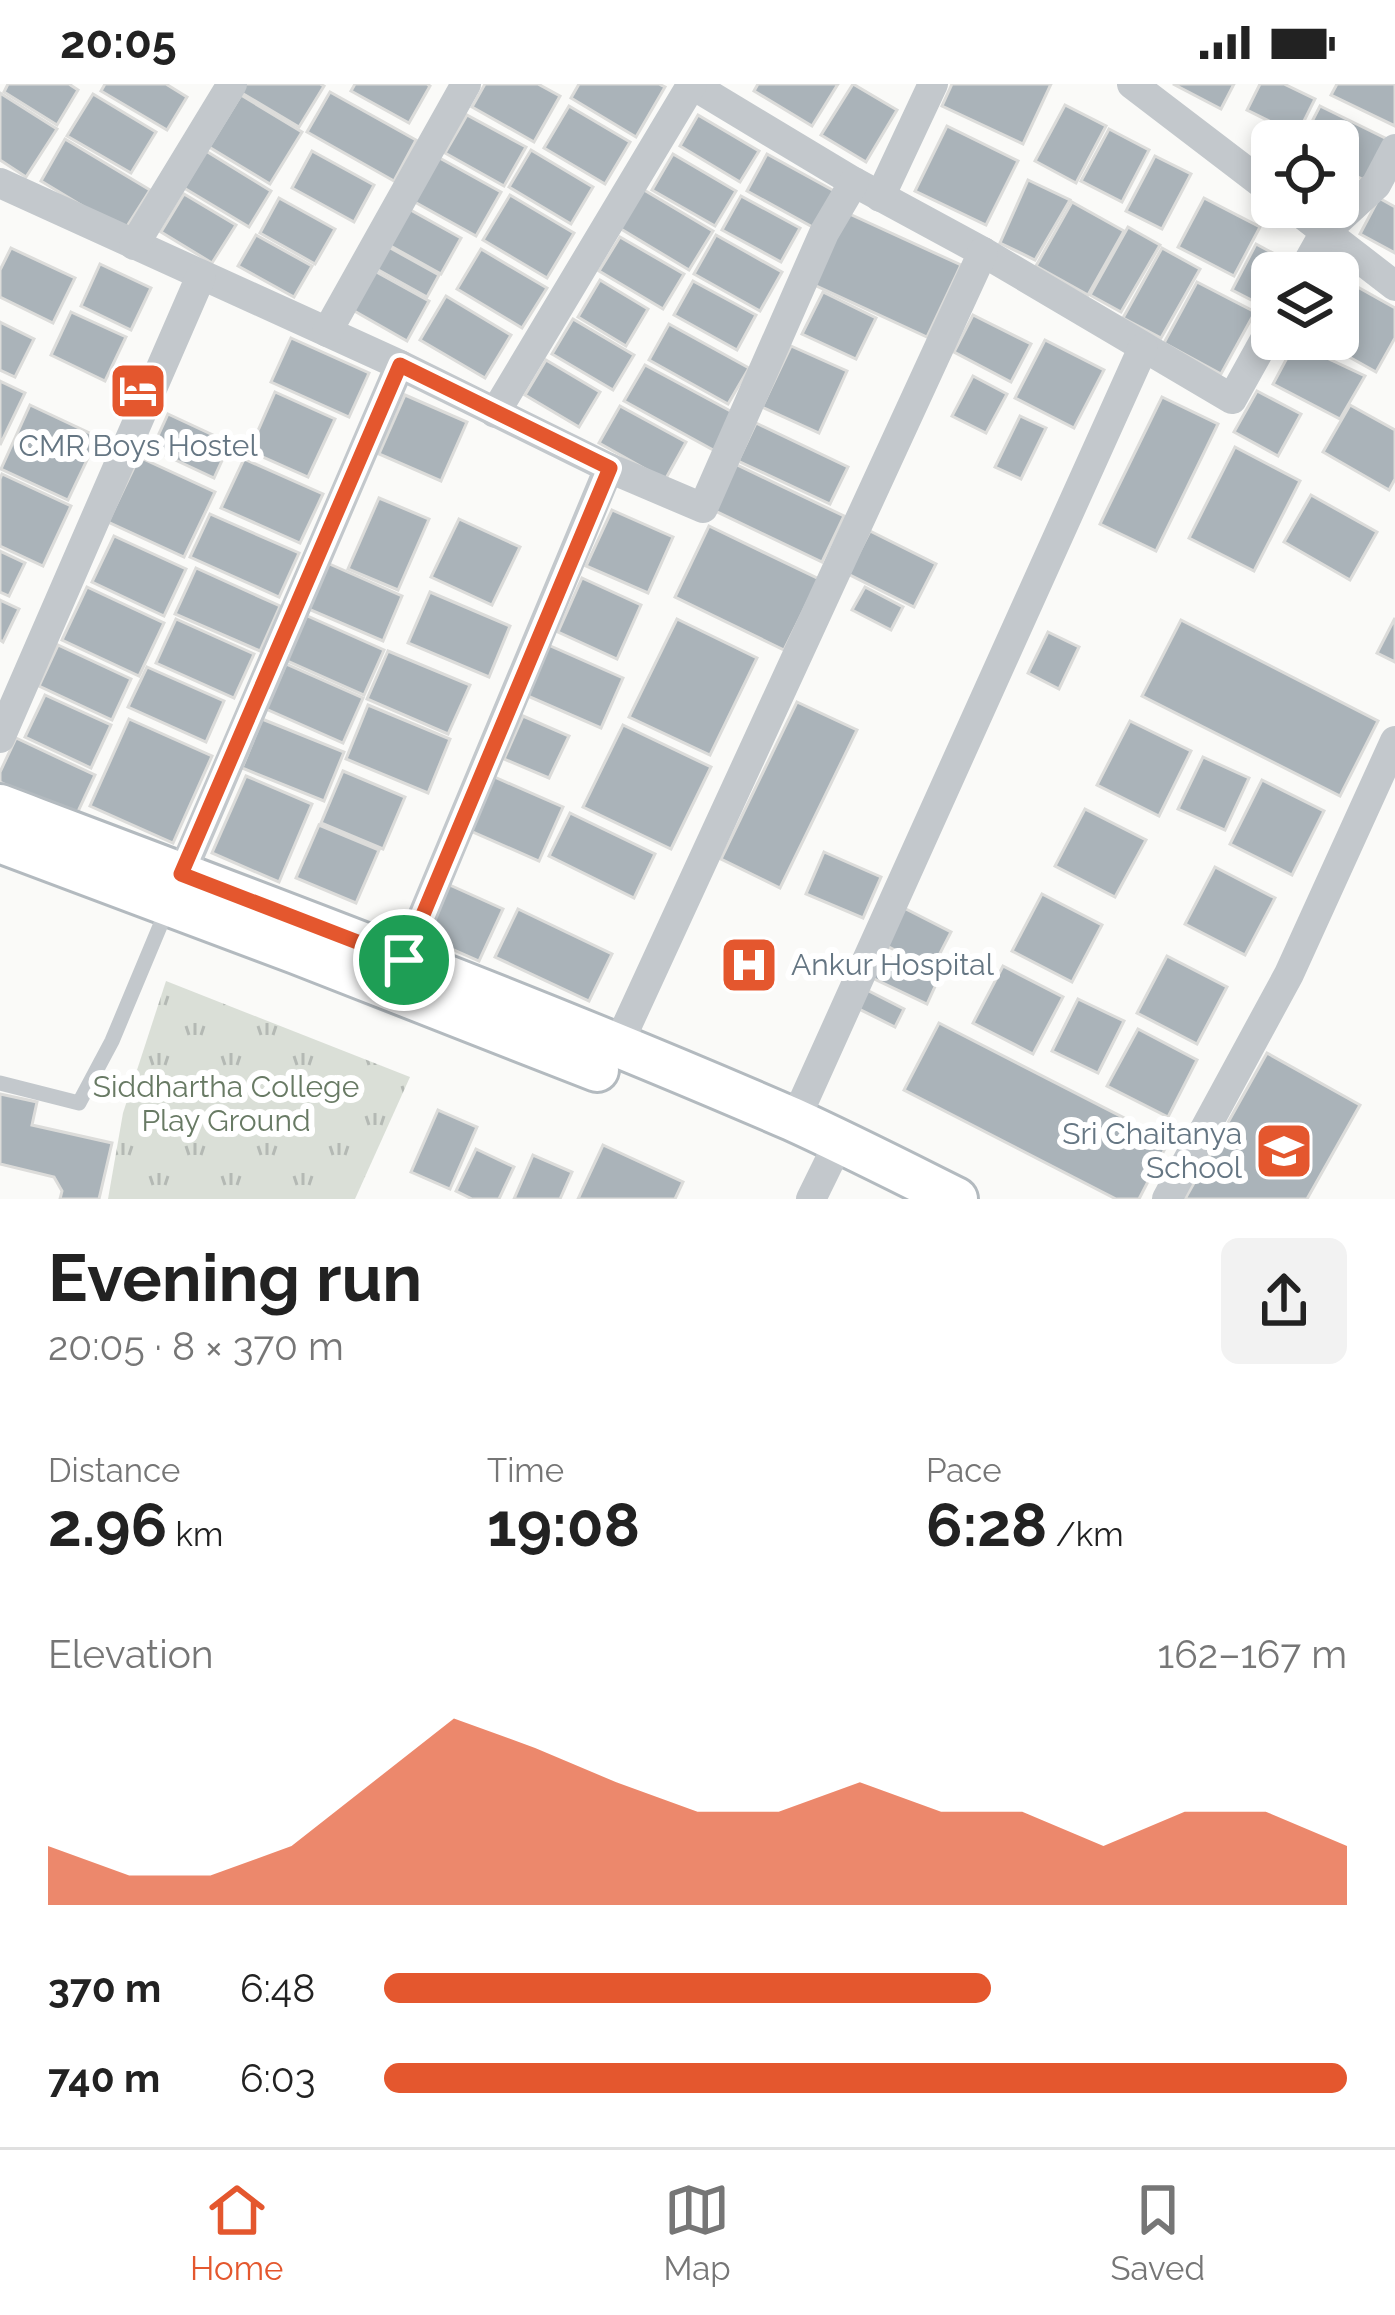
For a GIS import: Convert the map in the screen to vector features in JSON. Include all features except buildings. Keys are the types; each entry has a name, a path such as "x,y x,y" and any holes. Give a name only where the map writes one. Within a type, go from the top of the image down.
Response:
{"street":[{"path":"134,245 232,84"},
{"path":"327,332 466,84"},
{"path":"495,413 692,84 1232,399 1254,360"},
{"path":"0,220 6,187 703,508 824,233 867,190 934,84"},
{"path":"1132,84 1251,175"},
{"path":"1314,252 1325,232 1376,185 1395,149"},
{"path":"1320,228 1395,286"},
{"path":"617,1047 983,252"},
{"path":"0,737 201,276"},
{"path":"795,1120 1143,348"},
{"path":"175,889 400,365"},
{"path":"404,960 610,468"},
{"path":"1167,1199 1289,974 1395,741"},
{"path":"0,806 175,889 754,1131 889,1199"},
{"path":"0,841 404,960 795,1120 826,1169 956,1199"}],"lane":[{"path":"0,1083 79,1103 112,1041 175,889"}],"green space":[{"name":"Siddhartha College Play Ground","path":"166,981 410,1077 355,1199 108,1199 123,1113"}],"place":[{"name":"CMR Boys Hostel","path":"138,391"},
{"name":"Ankur Hospital","path":"749,965"},
{"name":"Sri Chaitanya School","path":"1284,1151"}],"route":[{"path":"400,365 610,468 404,960 181,874 400,365"}]}
